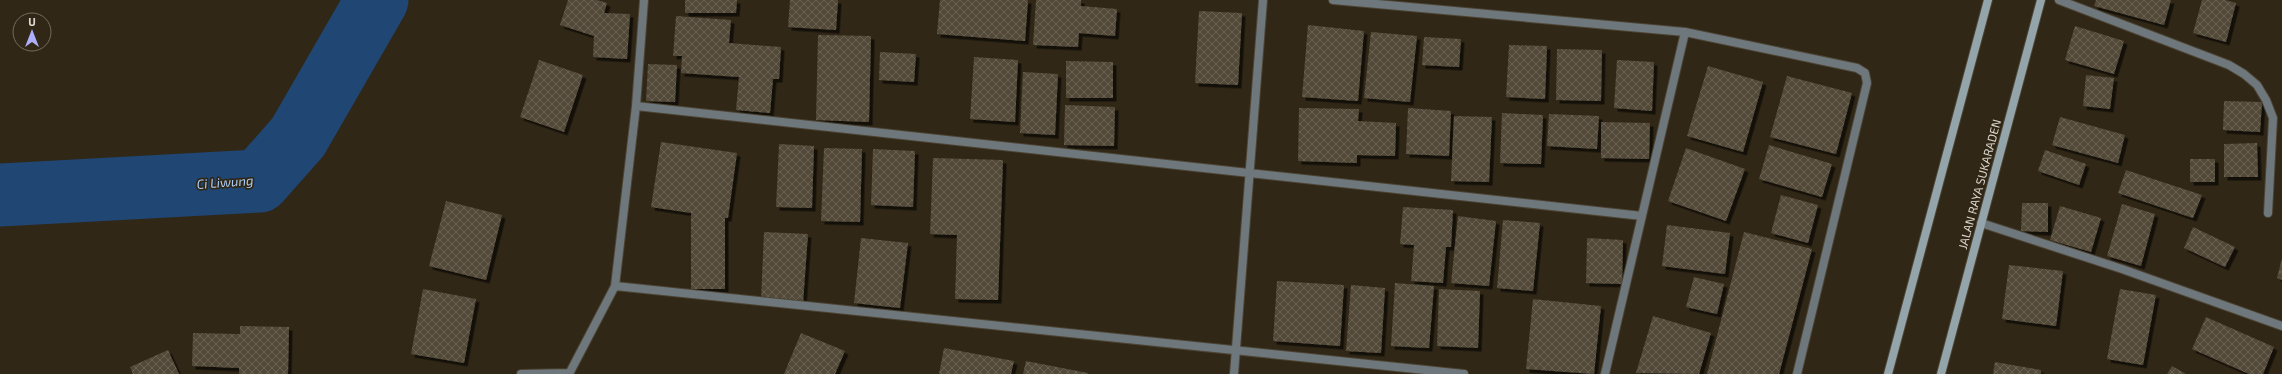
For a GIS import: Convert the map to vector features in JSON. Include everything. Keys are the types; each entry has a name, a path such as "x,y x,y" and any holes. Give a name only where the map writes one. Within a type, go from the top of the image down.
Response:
{"main road":[{"path":"1888,374 1988,0"},
{"name":"JALAN RAYA SUKARADEN","path":"1941,374 2041,0"}],"street":[{"path":"521,374 568,374 615,286 636,106 644,0"},
{"path":"1234,374 1263,0"},
{"path":"1334,0 1685,32 1856,68 1865,73 1867,83 1797,374"},
{"path":"2059,0 2229,65 2244,74 2257,85 2266,100 2273,118 2268,213"},
{"path":"1605,374 1685,32"},
{"path":"636,106 1642,216"},
{"path":"1981,223 2122,269 2282,326"},
{"path":"615,286 1464,374"}],"building":[{"path":"568,0 597,0 607,3 604,13 630,14 627,59 593,57 594,36 560,25"},
{"path":"685,0 737,0 736,13 685,13"},
{"path":"790,0 838,0 836,30 788,27"},
{"path":"940,0 1028,0 1025,41 937,34"},
{"path":"1036,0 1081,0 1081,6 1117,9 1115,36 1079,33 1078,47 1033,45"},
{"path":"2096,0 2171,0 2164,25 2094,6"},
{"path":"2202,0 2225,0 2236,3 2226,42 2193,33"},
{"path":"1199,11 1242,13 1238,85 1195,83"},
{"path":"676,16 731,20 729,43 781,47 779,79 773,79 770,113 736,110 739,77 681,73 682,56 673,56"},
{"path":"1308,25 1364,31 1358,101 1302,97"},
{"path":"2075,26 2124,41 2114,74 2065,60"},
{"path":"1371,32 1417,36 1410,102 1364,98"},
{"path":"818,35 871,36 869,122 816,120"},
{"path":"1424,37 1461,39 1459,67 1422,65"},
{"path":"1509,45 1547,46 1545,99 1506,97"},
{"path":"1557,49 1602,50 1601,101 1556,100"},
{"path":"880,52 916,54 914,82 879,80"},
{"path":"974,57 1018,60 1015,122 970,119"},
{"path":"539,60 583,75 564,132 520,117"},
{"path":"1617,60 1654,62 1652,111 1614,108"},
{"path":"1066,61 1113,62 1113,98 1066,98"},
{"path":"648,64 677,65 675,102 646,101"},
{"path":"1708,66 1763,82 1743,152 1687,136"},
{"path":"1023,72 1058,74 1055,135 1020,133"},
{"path":"2086,75 2114,78 2110,109 2083,106"},
{"path":"1787,76 1852,93 1836,154 1770,137"},
{"path":"2224,101 2262,102 2260,132 2223,130"},
{"path":"1065,105 1115,107 1114,146 1064,145"},
{"path":"1299,108 1359,109 1358,121 1396,123 1395,156 1357,155 1357,163 1298,161"},
{"path":"1408,108 1451,111 1449,156 1406,154"},
{"path":"1502,113 1543,115 1541,164 1500,163"},
{"path":"1549,114 1599,116 1597,149 1547,146"},
{"path":"1454,116 1492,117 1489,182 1451,181"},
{"path":"2060,117 2125,135 2118,163 2052,145"},
{"path":"1601,122 1650,123 1649,159 1601,158"},
{"path":"661,142 737,153 728,218 725,218 725,289 691,289 691,213 651,207"},
{"path":"2257,143 2258,177 2224,177 2224,144"},
{"path":"779,144 814,146 812,208 776,207"},
{"path":"1769,145 1832,164 1822,197 1759,179"},
{"path":"824,148 862,149 860,222 821,221"},
{"path":"1686,148 1745,169 1726,221 1668,201"},
{"path":"873,149 915,151 913,207 871,205"},
{"path":"2045,150 2086,164 2079,185 2038,171"},
{"path":"933,158 1003,160 998,300 955,299 957,235 930,234"},
{"path":"2190,159 2215,159 2215,182 2190,182"},
{"path":"2126,170 2202,195 2193,218 2118,193"},
{"path":"1781,195 1818,205 1808,243 1771,233"},
{"path":"446,201 502,215 486,280 429,266"},
{"path":"2022,203 2048,203 2048,232 2021,231"},
{"path":"2122,204 2155,214 2141,266 2107,256"},
{"path":"2060,206 2101,218 2091,252 2050,240"},
{"path":"1403,207 1453,210 1451,247 1446,247 1443,283 1411,281 1414,245 1400,244"},
{"path":"1458,216 1496,221 1489,286 1451,283"},
{"path":"1503,220 1540,223 1533,291 1497,288"},
{"path":"1667,225 1730,233 1725,274 1662,266"},
{"path":"2193,227 2235,247 2225,267 2184,248"},
{"path":"764,232 808,234 803,303 761,300"},
{"path":"1744,232 1812,249 1779,374 1707,374"},
{"path":"861,238 908,243 900,308 854,303"},
{"path":"1587,238 1623,240 1622,284 1586,283"},
{"path":"2282,258 2282,280 2277,278"},
{"path":"2009,265 2063,271 2056,326 2002,319"},
{"path":"1694,277 1724,284 1717,314 1686,307"},
{"path":"1277,281 1344,285 1340,346 1273,341"},
{"path":"1395,283 1434,286 1429,348 1391,346"},
{"path":"1351,285 1385,288 1381,353 1346,351"},
{"path":"423,289 476,299 464,363 411,354"},
{"path":"1439,289 1480,291 1478,348 1437,346"},
{"path":"2120,289 2156,295 2143,365 2107,359"},
{"path":"1533,299 1601,306 1594,374 1526,369"},
{"path":"1653,316 1711,333 1699,374 1636,373"},
{"path":"2206,317 2274,347 2263,374 2249,374 2192,349"},
{"path":"240,326 289,327 288,374 239,374 239,368 192,366 193,333 240,334"},
{"path":"801,333 845,351 835,374 784,374"},
{"path":"944,348 1014,361 1011,374 939,374"},
{"path":"168,350 179,374 133,374 130,367"},
{"path":"1026,361 1088,373 1088,374 1023,374"},
{"path":"1995,362 2041,370 2041,374 1993,374"},
{"path":"2172,366 2186,374 2167,374"}],"waterway":[{"name":"Ci Liwung","path":"0,195 259,181 298,137 377,0"}]}
